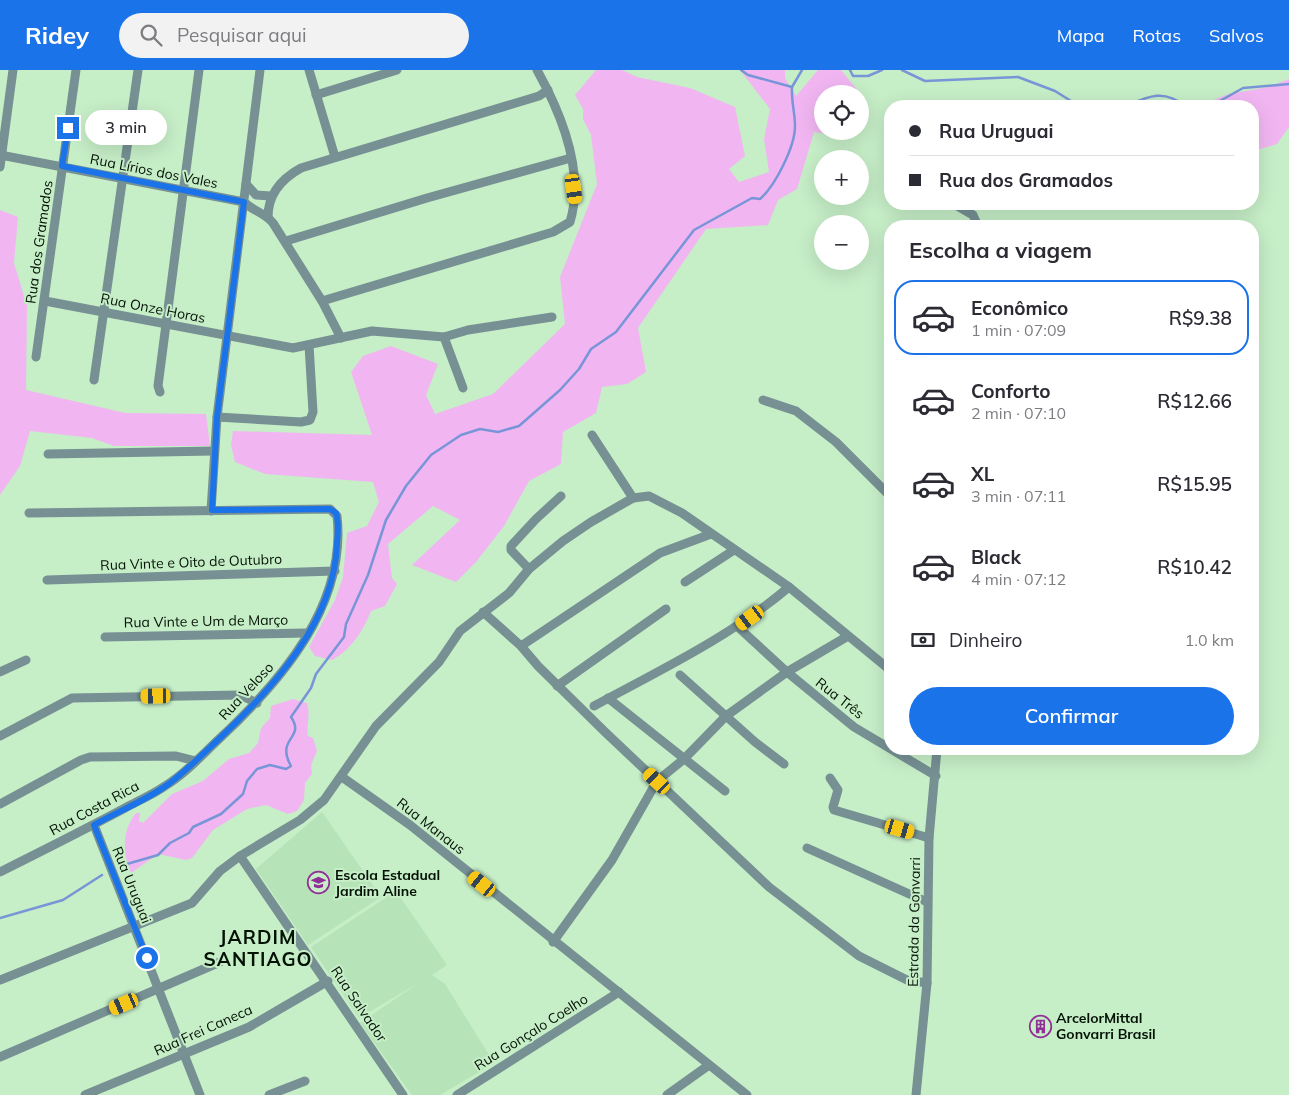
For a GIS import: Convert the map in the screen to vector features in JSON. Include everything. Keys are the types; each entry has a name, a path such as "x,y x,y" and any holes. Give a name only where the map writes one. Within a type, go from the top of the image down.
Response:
{"street":[{"path":"0,166 13,70"},
{"name":"Rua dos Gramados","path":"36,357 76,70"},
{"path":"94,380 138,70"},
{"path":"160,392 158,386 199,70"},
{"path":"309,70 335,156"},
{"path":"316,95 397,70"},
{"path":"322,302 563,228 570,222 576,200 571,158 565,132 548,90 537,70"},
{"path":"29,513 212,510 217,417 260,72"},
{"path":"268,217 271,196 288,175 335,156 539,96 548,90"},
{"name":"Rua Lírios dos Vales","path":"1,155 244,202"},
{"path":"286,242 427,198 571,158"},
{"path":"246,184 256,195 271,196"},
{"path":"244,202 252,210 268,217 286,242 341,338"},
{"path":"965,210 973,214 976,220"},
{"name":"Rua Onze Horas","path":"45,301 286,347 309,345 372,330 444,337 468,330 552,317"},
{"path":"444,337 463,388"},
{"path":"217,417 301,422 310,420 313,412 309,345"},
{"path":"763,400 796,411 836,442 884,490"},
{"path":"592,434 633,498"},
{"path":"48,454 214,451"},
{"path":"529,569 511,550 511,546 536,518 561,496"},
{"path":"0,980 192,903 220,871 240,856 300,820 324,800 342,777 352,759 376,726 439,662 460,631 509,593 529,569 591,522 633,498 649,496 658,499 711,534 789,588 884,665"},
{"name":"Rua Veloso","path":"196,760 257,703 286,668 307,633 335,571 338,523 336,513 330,509 212,510"},
{"path":"521,646 660,552 711,534"},
{"path":"685,582 734,550"},
{"name":"Rua Vinte e Oito de Outubro","path":"48,580 335,571"},
{"path":"594,706 698,652 738,627 789,588"},
{"path":"557,686 666,609"},
{"path":"483,612 521,646 557,686 769,887 848,948 907,980 927,983"},
{"name":"Rua Três","path":"738,627 787,672 854,727 884,745"},
{"name":"Rua Vinte e Um de Março","path":"105,637 307,633"},
{"path":"553,942 612,860 657,781 684,759 726,716 787,672 848,636"},
{"path":"0,672 26,660"},
{"path":"680,675 755,742 784,764"},
{"path":"0,736 63,702 84,697 240,695 257,703"},
{"path":"608,698 725,791"},
{"name":"Rua Três","path":"901,755 936,776"},
{"name":"Estrada da Gonvarri","path":"916,1095 927,983 927,902 937,755"},
{"path":"0,804 67,766 90,757 176,756 196,760"},
{"name":"Rua Costa Rica","path":"0,872 94,825 164,787 196,760"},
{"name":"Rua Manaus","path":"342,777 410,826 747,1095"},
{"path":"830,778 838,790 833,807 834,810 930,838"},
{"name":"Rua Uruguai","path":"94,825 160,989 200,1095"},
{"path":"808,848 927,902"},
{"name":"Rua Salvador","path":"240,856 328,981 403,1095"},
{"path":"0,1057 220,962"},
{"name":"Rua Frei Caneca","path":"85,1095 249,1027 328,981"},
{"name":"Rua Gonçalo Coelho","path":"457,1095 619,992"},
{"path":"667,1095 709,1065"},
{"path":"269,1095 305,1081"}],"shaded area":[{"path":"596,70 622,70 637,77 690,88 735,107 745,156 729,169 739,182 769,172 764,139 770,109 740,70 785,70 785,78 796,96 818,70 841,70 853,85 814,85 814,132 797,189 778,200 768,225 706,229 638,328 646,372 627,384 602,387 596,413 563,432 561,464 529,481 504,526 476,562 456,582 412,565 460,520 433,506 388,544 392,578 397,584 385,606 371,611 356,639 339,656 332,660 315,656 309,647 335,600 343,577 347,533 367,526 379,502 373,482 265,474 235,462 231,445 233,431 372,435 351,372 363,356 391,346 438,364 426,395 435,414 493,394 565,324 560,277 597,184 591,135 583,119 583,109 575,95"},
{"path":"1289,79 1289,127 1277,144 1259,149 1259,100 1213,100 1229,94 1268,87"},
{"path":"0,210 18,217 14,263 27,306 26,390 125,413 206,414 210,446 114,446 92,438 30,431 20,466 0,495"},
{"path":"293,699 307,703 309,712 308,736 313,738 317,751 311,765 312,774 305,783 304,800 297,811 288,814 266,805 247,809 213,830 192,858 186,860 158,854 131,873 126,858 125,842 128,827 136,813 140,813 139,821 143,823 172,794 203,781 229,759 249,753 258,743 261,728 270,718 271,706"},
{"name":"Escola Estadual Jardim Aline","path":"322,812 381,897 308,945 256,869"},
{"path":"396,891 447,965 432,975 445,984 494,1063 440,1095 412,1095 360,1023 420,982 359,1018 311,947"}],"waterway":[{"path":"741,70 748,75 792,87 802,70"},
{"path":"850,70 853,76 868,76 882,70"},
{"path":"902,70 925,81 1018,77 1055,91 1069,100"},
{"path":"1222,100 1243,88 1289,84"},
{"path":"120,866 158,855 170,843 189,833 193,827 221,814 243,794 247,781 257,769 270,765 286,769 291,766 286,749 295,730 295,724 291,717 311,688 316,674 344,637 346,624 368,575 386,520 406,486 431,455 461,435 480,429 498,432 519,426 560,390 579,369 591,349 616,332 694,230 752,198 760,199 766,193 778,176 792,144 795,126 792,87"},
{"path":"1140,100 1156,96 1170,97 1175,100"},
{"path":"0,918 63,900 102,875"}],"place":[{"name":"Escola Estadual Jardim Aline","path":"319,883"},
{"name":"ArcelorMittal Gonvarri Brasil","path":"1040,1026"}],"district":[{"name":"JARDIM SANTIAGO","path":"258,948"}],"route":[{"path":"68,128 62,166 244,202 217,417 212,510 330,509 336,513 338,523 335,571 319,612 286,668 274,683 257,703 173,781 94,825 147,958"}]}
